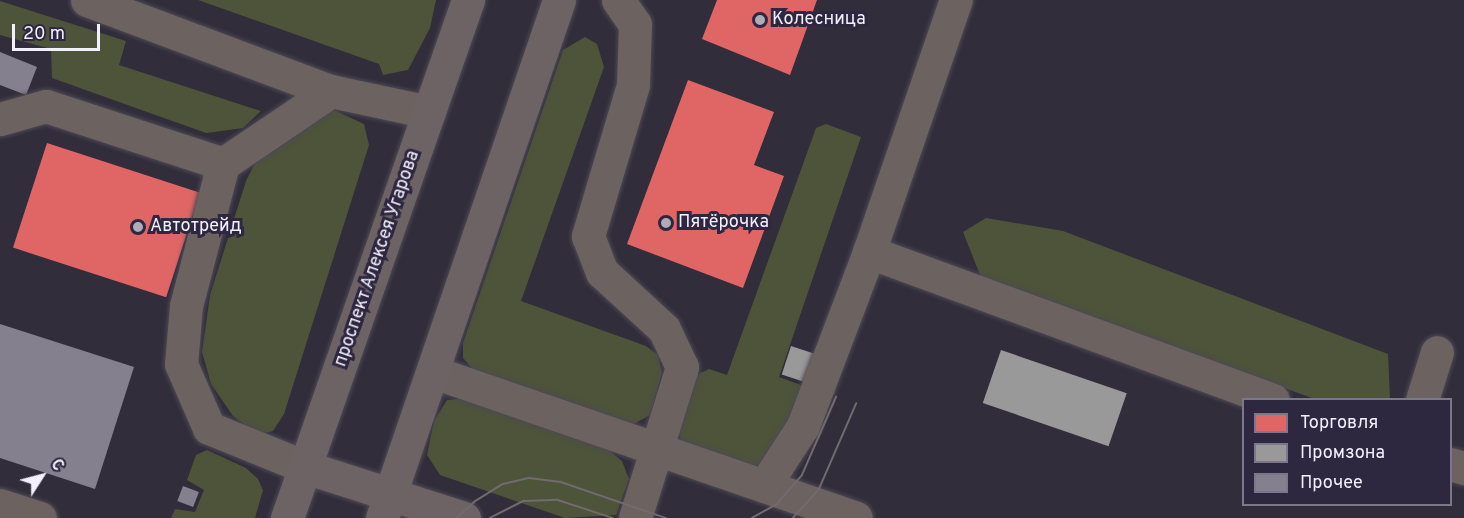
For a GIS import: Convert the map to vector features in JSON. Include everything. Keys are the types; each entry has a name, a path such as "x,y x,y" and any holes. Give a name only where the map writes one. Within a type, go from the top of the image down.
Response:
{"main road":[{"name":"проспект Алексея Угарова","path":"287,518 468,0"},
{"path":"386,505 559,0"},
{"path":"305,467 386,505 465,518"}],"lane":[{"path":"87,0 331,91 429,112"},
{"path":"618,0 635,24 633,85 588,236 602,272 664,329 682,368 635,518"},
{"path":"764,486 803,426 869,252 956,0"},
{"path":"305,467 209,428 181,364 186,306 224,164 331,91"},
{"path":"0,119 46,106 224,164"},
{"path":"869,252 1271,398"},
{"path":"1422,398 1437,352"},
{"path":"433,372 856,518"},
{"path":"0,505 40,518"}],"green space":[{"path":"198,0 436,0 430,28 408,70 383,75 379,64"},
{"path":"0,1 126,41 119,65 261,111 243,128 206,133 52,78 51,49 0,35"},
{"path":"585,37 597,44 604,67 521,301 646,346 658,355 662,373 650,415 634,424 473,369 463,358 463,343 563,50"},
{"path":"334,110 364,124 369,145 284,414 273,431 258,435 233,416 211,384 202,352 210,295 246,181 256,161 311,118"},
{"path":"826,124 861,137 779,377 806,387 784,440 758,465 746,465 681,441 678,430 693,381 700,373 709,369 727,375 816,128"},
{"path":"986,218 1063,231 1388,354 1390,398 1312,398 982,280 963,232"},
{"path":"459,399 605,447 622,461 629,479 616,515 565,518 440,475 427,455 434,421 447,400"},
{"path":"207,450 246,468 258,479 263,490 255,518 171,518 175,509 195,512 204,490 187,480 196,455"}],"building: Торговля":[{"name":"Колесница","path":"717,0 817,0 790,75 702,39"},
{"path":"688,80 774,112 754,165 784,176 743,288 627,244"},
{"path":"47,143 200,193 166,297 13,248"}],"building: Промзона":[{"path":"791,346 818,355 808,383 782,375"},
{"path":"1001,350 1127,393 1109,446 983,403"}],"building: Прочее":[{"path":"0,52 37,67 26,95 0,85"},
{"path":"0,324 134,367 95,489 0,458"},
{"path":"183,486 199,492 193,507 177,501"}],"tram line":[{"path":"752,518 777,504 802,475 836,397"},
{"path":"793,518 819,489 856,404"},
{"path":"457,518 474,502 503,484 529,478 561,482 666,518"},
{"path":"490,518 524,501 558,500 613,518"}],"place":[{"name":"Колесница","path":"760,20"},
{"name":"Пятёрочка","path":"666,223"},
{"name":"Автотрейд","path":"138,227"}]}
